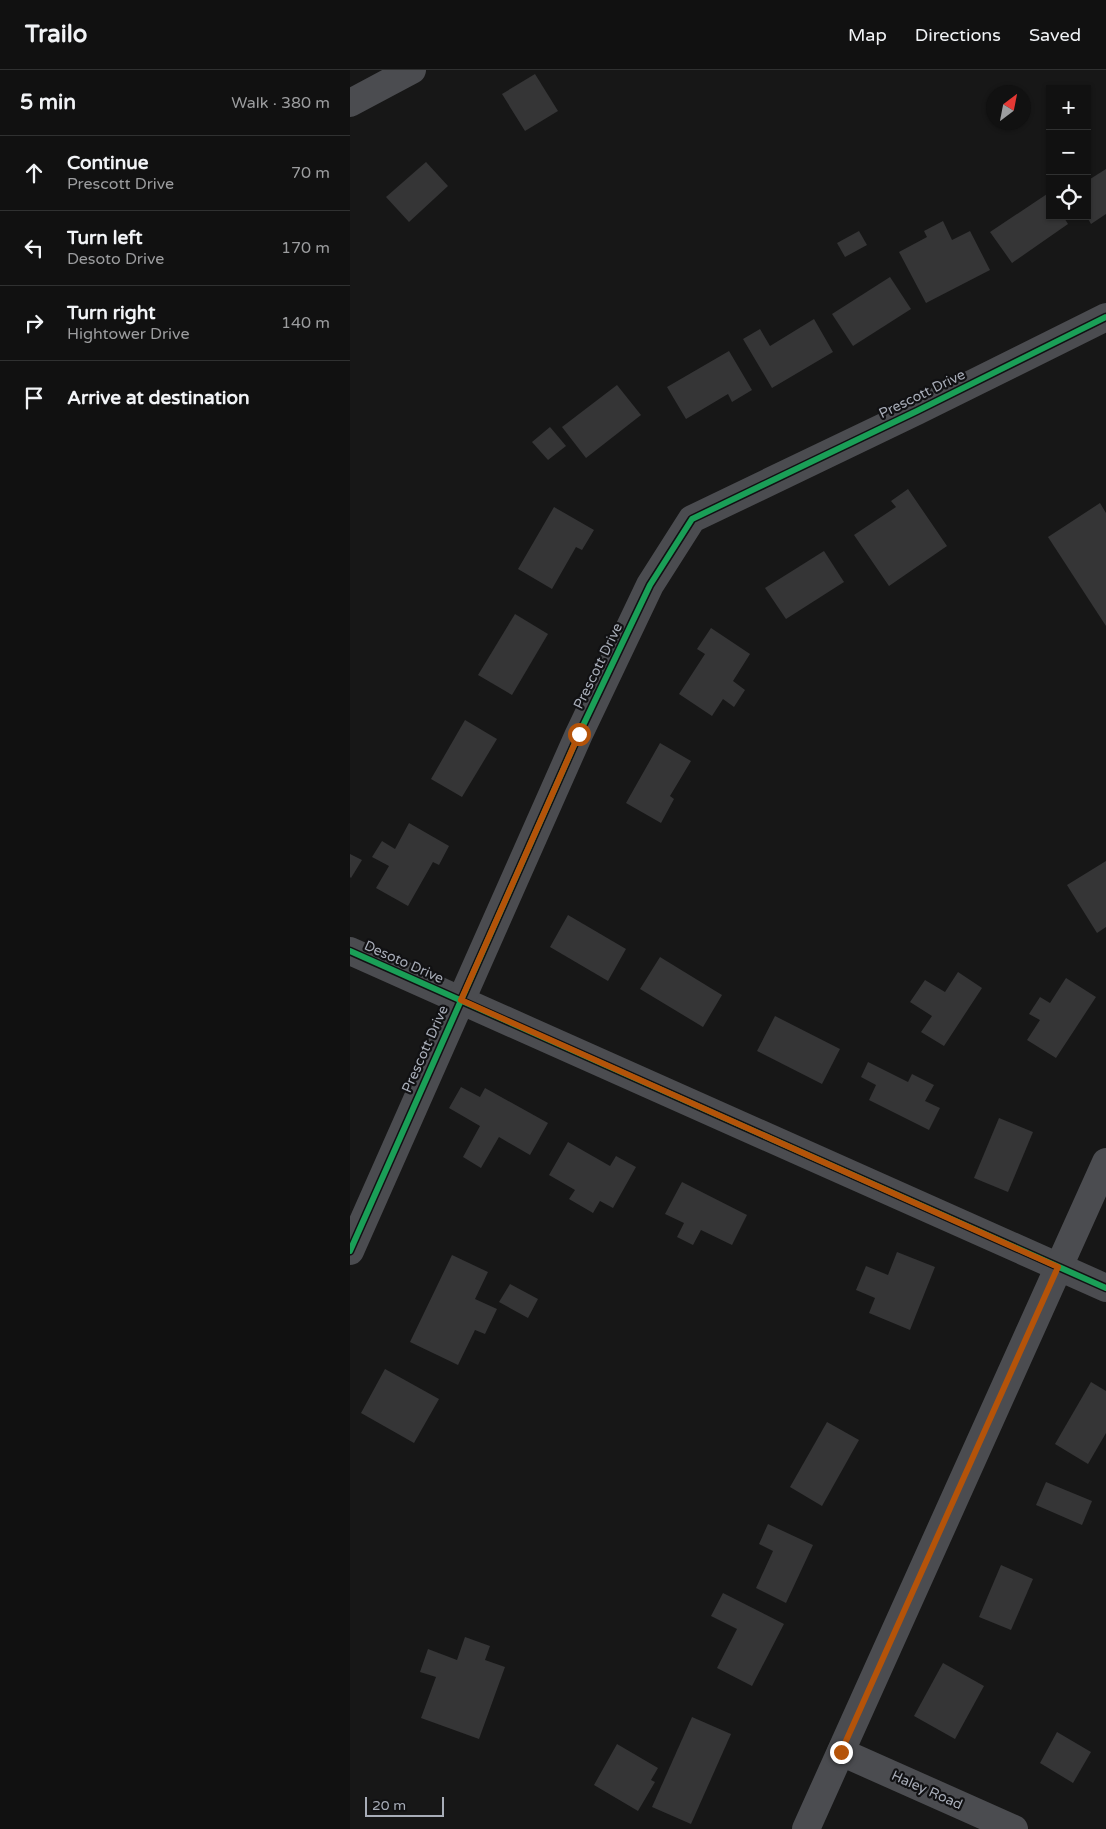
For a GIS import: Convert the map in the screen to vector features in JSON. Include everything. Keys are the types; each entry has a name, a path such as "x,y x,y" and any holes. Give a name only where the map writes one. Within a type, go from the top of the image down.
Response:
{"street":[{"path":"350,103 412,70"},
{"name":"Prescott Drive","path":"350,1251 579,734 650,585 692,519 917,411 1106,317"},
{"name":"Desoto Drive","path":"350,951 1106,1288"},
{"path":"806,1829 1106,1162"},
{"name":"Haley Road","path":"841,1752 1014,1829"}],"building":[{"path":"535,74 558,111 525,131 502,94"},
{"path":"426,162 448,186 409,222 386,197"},
{"path":"1106,169 1106,214 1091,224 1089,220 1091,220 1091,178"},
{"path":"1046,195 1046,220 1066,220 1068,224 1012,263 990,232"},
{"path":"943,221 952,240 970,231 990,270 926,303 899,252 927,237 924,231"},
{"path":"859,231 867,245 845,257 837,243"},
{"path":"890,277 911,309 853,346 832,314"},
{"path":"814,319 833,352 772,388 743,339 760,329 770,346"},
{"path":"729,351 752,390 732,402 728,394 686,419 667,387"},
{"path":"617,385 641,415 586,458 562,427"},
{"path":"550,427 566,446 548,460 532,442"},
{"path":"908,489 947,546 889,586 854,535 896,507 891,501"},
{"path":"1100,503 1106,513 1106,626 1048,537"},
{"path":"554,507 594,530 582,550 576,547 552,589 518,569"},
{"path":"824,551 844,582 786,619 765,588"},
{"path":"515,614 548,634 512,695 478,675"},
{"path":"711,628 750,654 733,681 745,690 734,707 723,699 712,716 679,694 705,654 697,649"},
{"path":"465,720 497,739 462,797 431,779"},
{"path":"660,743 691,761 670,796 674,799 661,823 626,803"},
{"path":"409,823 449,846 439,865 433,862 408,906 376,888 389,866 372,857 382,841 395,849"},
{"path":"350,854 362,860 351,878 350,877"},
{"path":"1106,861 1106,927 1097,933 1067,885"},
{"path":"568,915 626,949 608,981 550,947"},
{"path":"660,957 722,995 703,1027 640,989"},
{"path":"958,972 982,988 944,1046 921,1032 932,1016 910,1002 925,980 945,992"},
{"path":"1066,978 1096,997 1056,1058 1027,1040 1040,1020 1029,1014 1040,997 1050,1003"},
{"path":"775,1016 840,1049 822,1084 757,1051"},
{"path":"868,1062 908,1082 912,1074 934,1085 925,1101 940,1108 929,1130 869,1100 876,1085 861,1077"},
{"path":"461,1087 480,1097 485,1088 548,1123 530,1155 499,1137 481,1168 463,1157 480,1126 449,1108"},
{"path":"999,1118 1033,1132 1008,1192 974,1178"},
{"path":"568,1142 610,1166 616,1156 636,1167 613,1208 600,1201 593,1213 569,1199 575,1190 549,1175"},
{"path":"682,1182 747,1215 732,1245 701,1230 693,1245 677,1237 684,1223 665,1214"},
{"path":"897,1252 935,1267 910,1330 869,1313 875,1298 856,1290 866,1266 888,1275"},
{"path":"452,1255 488,1272 475,1299 497,1309 485,1334 475,1330 458,1365 410,1342"},
{"path":"510,1284 538,1299 528,1318 499,1302"},
{"path":"385,1369 439,1399 414,1443 361,1413"},
{"path":"1091,1382 1106,1391 1106,1433 1088,1464 1055,1444"},
{"path":"827,1422 859,1440 822,1506 790,1487"},
{"path":"1046,1482 1092,1501 1082,1525 1036,1505"},
{"path":"768,1524 813,1545 786,1603 756,1588 773,1551 759,1544"},
{"path":"1001,1565 1033,1579 1011,1630 979,1617"},
{"path":"723,1593 784,1624 752,1686 717,1668 737,1629 711,1616"},
{"path":"465,1637 490,1646 485,1660 505,1667 479,1739 421,1718 436,1677 420,1672 428,1649 457,1660"},
{"path":"943,1663 984,1686 955,1739 914,1716"},
{"path":"692,1717 731,1734 691,1824 652,1807"},
{"path":"1057,1732 1091,1752 1073,1783 1040,1763"},
{"path":"617,1744 658,1768 651,1780 655,1782 638,1811 594,1785"}],"cycle path":[{"path":"350,1251 579,734 650,585 692,519 917,411 1106,317"},
{"path":"350,951 1106,1288"}],"route":[{"path":"579,734 461,1000 1058,1267 841,1752"}]}
